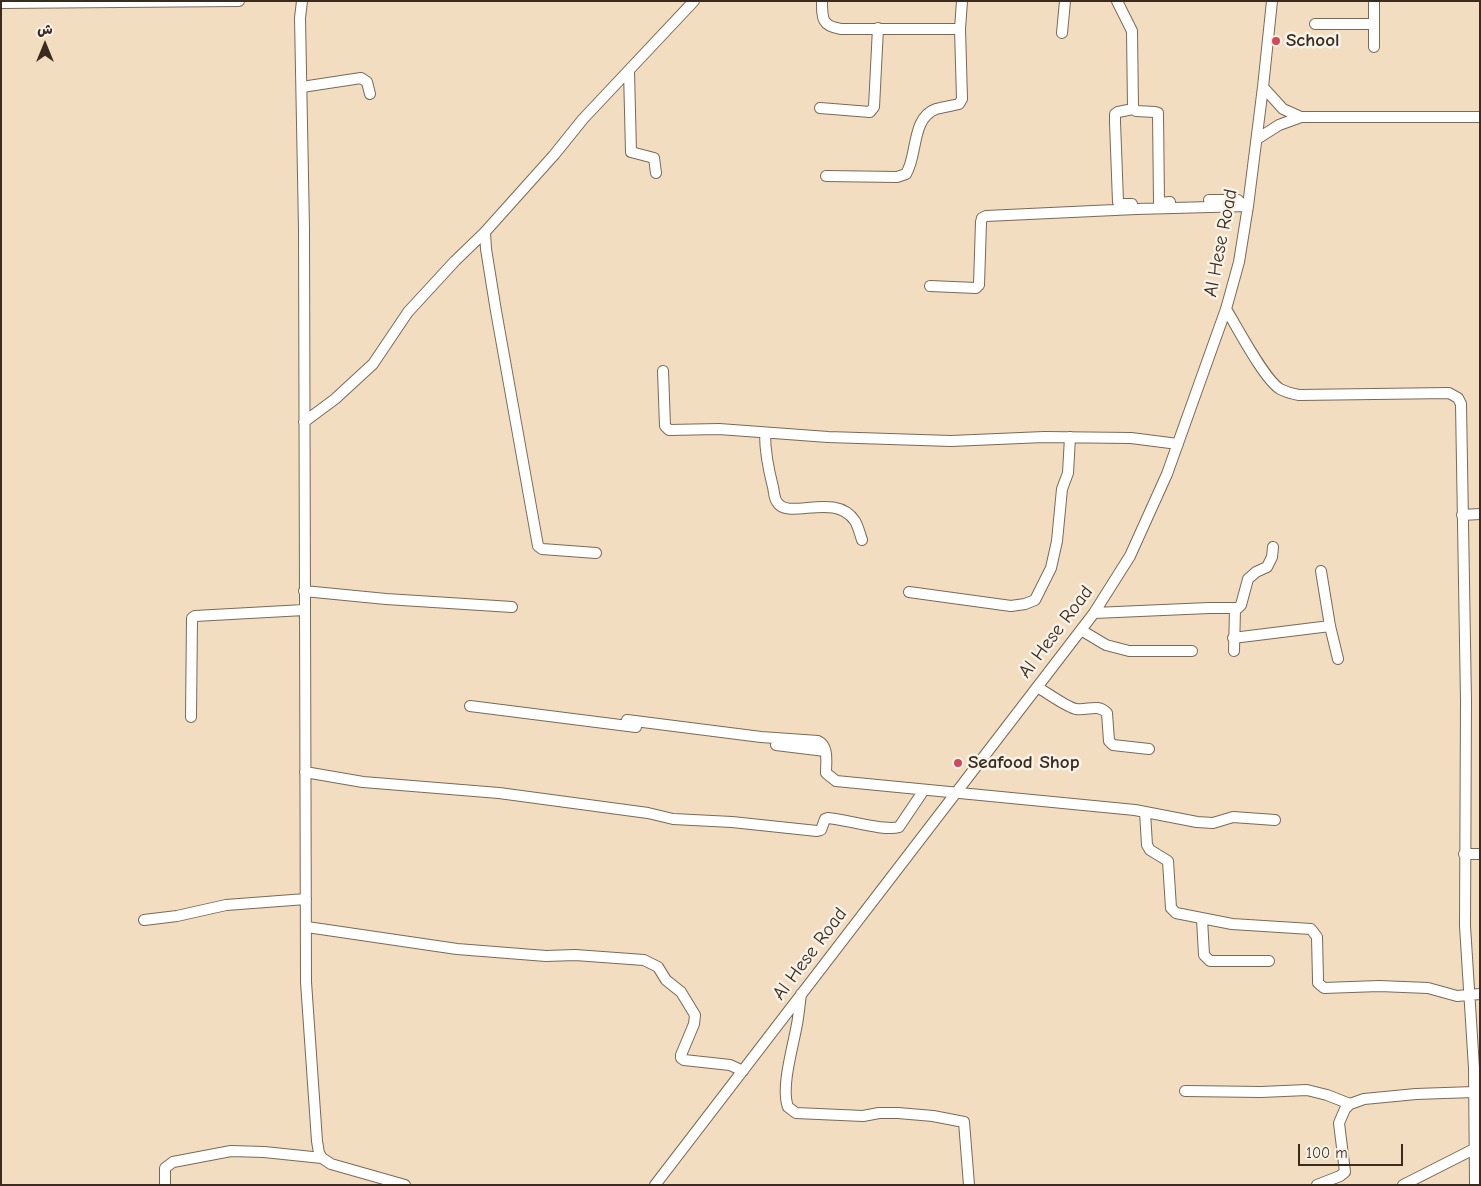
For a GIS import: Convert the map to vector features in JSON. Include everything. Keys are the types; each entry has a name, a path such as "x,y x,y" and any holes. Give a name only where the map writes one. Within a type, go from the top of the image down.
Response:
{"street":[{"path":"1,4 239,1"},
{"path":"302,1 300,18 302,87 306,992 316,1128 319,1153 322,1158 331,1164 405,1185"},
{"path":"304,422 335,399 373,364 408,312 455,261 485,232 548,161 582,119 694,1"},
{"path":"822,1 824,22 830,27 960,29"},
{"path":"826,176 897,177 906,174 911,167 918,129 929,114 935,109 959,104 962,99 960,29 962,1"},
{"path":"1062,33 1065,1"},
{"path":"1117,1 1132,30 1134,109"},
{"name":"Al Hese Road","path":"655,1185 1094,613 1130,556 1167,474 1226,309 1240,262 1245,206 1257,139 1272,1"},
{"path":"1374,1 1374,47"},
{"path":"1315,24 1374,24"},
{"path":"820,108 873,111 878,28"},
{"path":"629,71 632,152 654,158 656,173"},
{"path":"302,87 361,78 367,82 370,94"},
{"path":"1263,87 1283,109 1301,117"},
{"path":"1159,203 1158,113 1134,109 1118,112 1115,114 1118,202 1136,206 1245,206"},
{"path":"1257,139 1278,125 1301,117 1480,117"},
{"path":"930,286 976,288 979,285 981,222 982,218 986,216 1228,199 1238,200 1245,206"},
{"path":"485,232 494,302 538,546 542,549 596,553"},
{"path":"1226,309 1267,375 1280,389 1289,393 1299,395 1445,393 1452,394 1458,398 1461,407 1466,701 1465,926 1474,1092 1474,1185"},
{"path":"663,371 665,426 669,430 719,429 765,433 951,441 1131,438 1178,444"},
{"path":"765,433 766,458 777,502 783,507 797,509 827,506 846,512 855,522 862,540"},
{"path":"909,592 1011,606 1035,600 1051,568 1057,541 1062,489 1068,473 1070,438"},
{"path":"1462,515 1480,514"},
{"path":"1094,613 1208,608 1235,609 1241,605 1248,579 1256,572 1267,567 1272,557 1273,547"},
{"path":"1321,571 1330,626 1338,659"},
{"path":"304,591 386,599 512,607"},
{"path":"1234,651 1235,609"},
{"path":"191,717 192,618 205,615 304,610"},
{"path":"1233,638 1330,626"},
{"path":"1081,630 1106,645 1129,651 1192,651"},
{"path":"1037,687 1075,710 1090,707 1104,710 1108,713 1109,741 1113,745 1149,749"},
{"path":"470,706 825,751"},
{"path":"627,720 762,737 818,741 823,743 826,773 836,781 1145,812 1177,820 1198,822 1213,823 1233,817 1275,820"},
{"path":"306,772 363,782 518,796 648,813 673,819 732,822 817,831 821,830 825,819 828,818 884,828 898,828 924,790"},
{"path":"1145,812 1147,845 1169,863 1172,910 1179,914 1249,926 1311,929 1317,938 1318,983 1324,988 1379,986 1428,988 1456,996 1480,994"},
{"path":"1464,854 1480,854"},
{"path":"144,920 185,915 226,905 306,899"},
{"path":"1202,919 1204,955 1210,961 1269,961"},
{"path":"307,927 457,949 546,956 575,955 644,960 658,967 666,980 681,992 695,1015 694,1024 681,1058 684,1060 730,1065 743,1071"},
{"path":"801,993 788,1071 786,1098 788,1107 796,1113 863,1116 879,1113 898,1113 933,1116 964,1122 969,1185"},
{"path":"1185,1091 1306,1090 1327,1095 1350,1104"},
{"path":"1317,1185 1345,1172 1339,1123 1345,1109 1350,1104 1364,1099 1416,1094 1474,1092"},
{"path":"1403,1185 1474,1149"},
{"path":"165,1185 165,1168 173,1162 231,1151 264,1152 322,1158"}],"place":[{"name":"School","path":"1276,41"},
{"name":"Seafood Shop","path":"958,763"}]}
